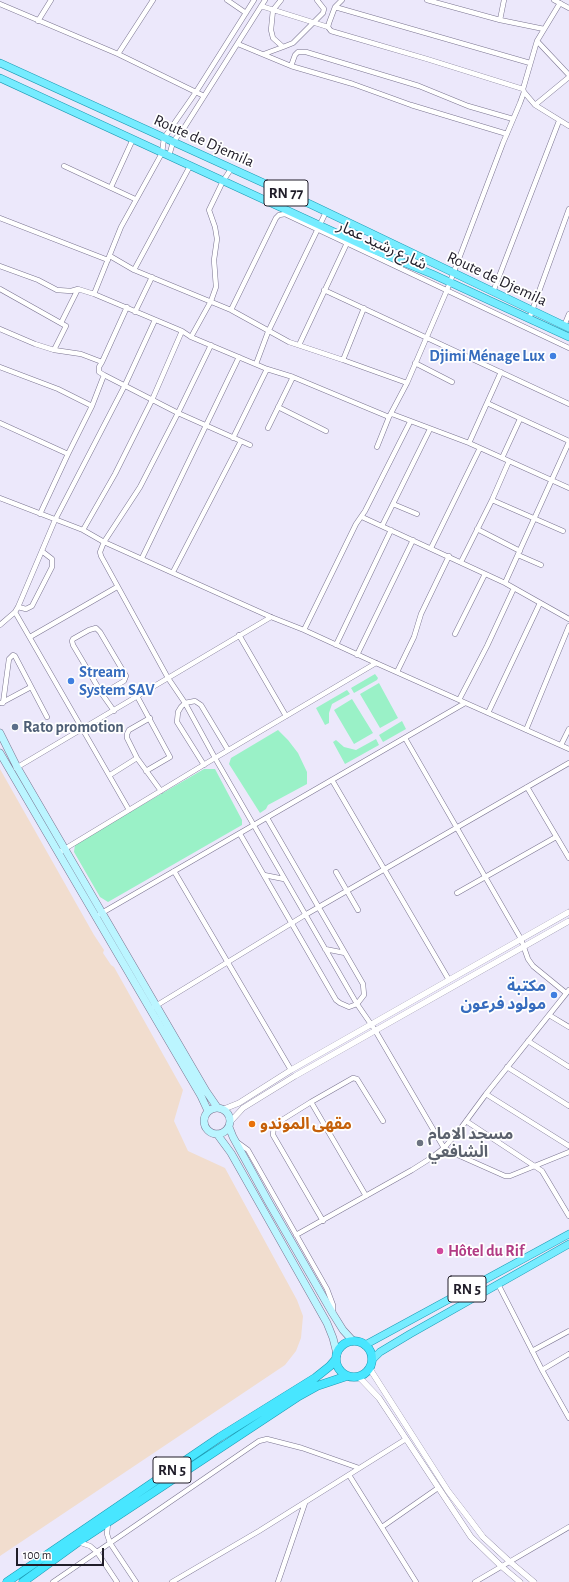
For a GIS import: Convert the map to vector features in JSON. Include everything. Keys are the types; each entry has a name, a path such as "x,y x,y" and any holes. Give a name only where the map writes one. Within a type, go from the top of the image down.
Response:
{"highway":[{"path":"353,1341 365,1345 372,1354 373,1359 370,1369 360,1377 347,1376 339,1369 337,1356 343,1345 353,1341"},
{"name":"RN 5","path":"8,1582 220,1437 314,1378 330,1366 337,1356"},
{"name":"RN 5","path":"23,1582 78,1542 299,1396 317,1386 347,1376"}],"main road":[{"name":"Route de Djemila","path":"0,63 326,212 566,327"},
{"path":"0,78 223,181 319,228 432,274 448,286 569,337"},
{"path":"0,733 14,769 58,853 95,917 206,1091 221,1108 229,1114 234,1140 333,1314 343,1330 353,1341"},
{"path":"0,753 14,769 65,849 103,913 208,1111"},
{"path":"221,1108 208,1111 204,1118 204,1125 209,1131 218,1134 224,1132 230,1124"},
{"path":"218,1134 231,1153 327,1323 333,1338 337,1356"},
{"name":"RN 5","path":"365,1345 569,1234"},
{"name":"RN 5","path":"373,1359 380,1352 410,1334 569,1244"}],"street":[{"path":"38,21 51,0"},
{"path":"118,54 153,0"},
{"path":"226,0 246,13"},
{"path":"165,154 164,138 196,92 254,0"},
{"path":"94,294 121,227 135,199 184,128 265,0"},
{"path":"281,0 273,10 271,30 273,38 283,47"},
{"path":"263,54 293,43 323,13 324,9 317,0"},
{"path":"328,27 335,8 342,0"},
{"path":"426,0 500,20 544,29"},
{"path":"500,20 504,0"},
{"path":"554,0 569,8"},
{"path":"377,447 407,383 453,274 478,206 508,134 523,91 537,42 560,3"},
{"path":"0,4 118,54 204,96"},
{"path":"261,6 328,27 331,31 427,59 523,91 535,105 569,126"},
{"path":"335,8 530,63"},
{"path":"535,105 569,76 537,42"},
{"path":"238,44 291,66 353,84 411,105 508,134"},
{"path":"291,66 295,55 298,52 306,52 419,86 468,106 513,119"},
{"path":"493,292 559,121"},
{"path":"111,187 133,139"},
{"path":"64,166 135,199"},
{"path":"134,270 190,166"},
{"path":"191,338 211,301 216,287 214,260 217,239 215,227 209,210 223,181 231,169"},
{"path":"529,319 569,209"},
{"path":"256,364 268,332 326,212"},
{"name":"شارع رشيد عمار","path":"231,310 276,218 279,215 285,214 319,228 347,243 448,286 569,348"},
{"path":"0,218 109,258 134,270 211,301 231,310 268,332 289,342 407,383"},
{"path":"299,345 347,243"},
{"path":"0,266 38,280 58,290 71,291 78,289 94,294 182,331 191,338 267,369 293,377 391,416 469,443 569,488"},
{"path":"135,312 152,277"},
{"path":"0,289 66,326 54,350"},
{"path":"61,323 78,289"},
{"path":"324,290 569,404"},
{"path":"127,307 99,368 99,372 178,413 250,445"},
{"path":"343,360 364,308"},
{"path":"566,327 569,314"},
{"path":"0,625 15,612 18,607 56,520 125,385 155,320"},
{"path":"0,329 35,344 54,350 81,354 102,362"},
{"path":"83,530 115,474 152,400 182,331"},
{"path":"211,345 140,487 104,542 100,552 101,556 168,678 185,703 214,758 356,1004 371,1024 444,1148 457,1156 505,1176 510,1176 569,1152"},
{"path":"142,558 239,357"},
{"path":"415,363 452,382"},
{"path":"0,367 58,389 92,406"},
{"path":"233,438 267,369"},
{"path":"469,443 501,372"},
{"path":"40,514 92,406 104,375"},
{"path":"268,428 293,377"},
{"path":"487,403 569,442 553,481 505,583"},
{"path":"278,407 326,431"},
{"path":"502,458 520,419"},
{"path":"304,630 356,524 362,517 410,422"},
{"path":"0,423 68,454"},
{"path":"382,526 430,429"},
{"path":"173,572 241,441"},
{"path":"431,548 480,448"},
{"path":"461,562 492,500 509,461"},
{"path":"0,498 83,530 104,542 569,749"},
{"path":"492,500 563,531"},
{"path":"393,504 417,514"},
{"path":"362,517 505,583 569,619"},
{"path":"477,529 541,565"},
{"path":"336,644 391,530"},
{"path":"357,655 413,540"},
{"path":"18,607 26,609 32,606 52,567 52,559 43,552"},
{"path":"397,672 414,637 420,614 449,556"},
{"path":"455,634 485,574"},
{"path":"30,637 117,587"},
{"path":"459,700 487,646 514,588"},
{"path":"488,713 540,602"},
{"path":"15,612 129,810"},
{"path":"14,769 271,617"},
{"path":"526,730 569,626"},
{"path":"102,694 124,681 126,676 100,632 96,628 89,630 72,641 102,694 114,711"},
{"path":"239,635 286,716"},
{"path":"1,703 9,659 11,655 13,655 15,656 47,717"},
{"path":"58,853 214,758 376,663"},
{"path":"1,703 31,687"},
{"path":"137,696 170,757 146,771"},
{"path":"204,765 177,722 178,712 181,706 185,703 195,701 202,705 228,750"},
{"path":"95,917 465,703"},
{"path":"150,718 129,730 127,740 137,758 161,791"},
{"path":"561,746 569,730"},
{"path":"296,1235 431,1158 444,1148 568,991 533,966 526,955 521,939 405,738"},
{"path":"110,775 137,758"},
{"path":"153,1008 305,915 569,763"},
{"path":"332,780 449,980"},
{"path":"527,787 569,858"},
{"path":"240,834 336,1000 349,1006 356,1004 364,995 363,984 267,818"},
{"path":"458,893 556,837"},
{"path":"174,871 291,1070"},
{"path":"336,872 358,910"},
{"path":"264,875 284,879"},
{"path":"221,1108 244,1100 291,1070 569,912"},
{"path":"230,1124 237,1113 246,1106 374,1030 569,921"},
{"path":"325,949 345,953"},
{"path":"549,1015 569,1027"},
{"path":"528,1041 569,1067"},
{"path":"507,1067 569,1106"},
{"path":"322,1221 273,1135 272,1129 274,1125 349,1079 357,1079 383,1121"},
{"path":"486,1094 569,1146"},
{"path":"311,1102 366,1196"},
{"path":"466,1121 542,1171 569,1216"},
{"path":"234,1140 248,1150 327,1289 333,1305 333,1314"},
{"path":"498,1284 542,1370 569,1418"},
{"path":"532,1351 569,1331"},
{"path":"542,1370 569,1354"},
{"path":"370,1369 448,1490 483,1537 509,1562 534,1582"},
{"path":"360,1377 379,1398 471,1537 520,1582"},
{"path":"53,1582 259,1441 267,1439 302,1448 359,1468"},
{"path":"172,1582 305,1503 406,1439"},
{"path":"349,1475 416,1582"},
{"path":"382,1527 438,1488"},
{"path":"278,1582 305,1503"},
{"path":"108,1523 107,1534 110,1543 136,1582"},
{"path":"475,1582 569,1527"},
{"path":"78,1542 90,1546 96,1552 117,1582"}],"shaded area":[{"path":"0,769 104,950 103,953 114,967 183,1090 174,1121 188,1151 225,1168 297,1300 303,1316 301,1338 296,1351 285,1365 0,1556"}],"green space":[{"path":"375,674 378,678 377,680 354,693 351,688"},
{"path":"379,683 398,718 380,728 360,694"},
{"path":"347,690 350,694 332,704 329,713 329,723 325,725 316,708"},
{"path":"352,699 373,733 354,744 334,710"},
{"path":"402,721 406,729 383,742 379,735"},
{"path":"278,730 298,753 307,772 307,784 268,805 266,809 260,813 229,764 231,758"},
{"path":"376,739 379,745 345,764 333,742 336,740 344,747 356,750"},
{"path":"204,769 215,769 242,820 242,825 108,902 100,897 74,852 75,844"}],"place":[{"name":"Djimi Ménage Lux","path":"553,356"},
{"name":"Stream System SAV","path":"71,681"},
{"name":"Rato promotion","path":"15,727"},
{"name":"مكتبة مولود فرعون","path":"554,995"},
{"name":"مقهى الموندو","path":"252,1124"},
{"name":"مسجد الامام الشافعي","path":"420,1143"},
{"name":"Hôtel du Rif","path":"440,1251"}]}
